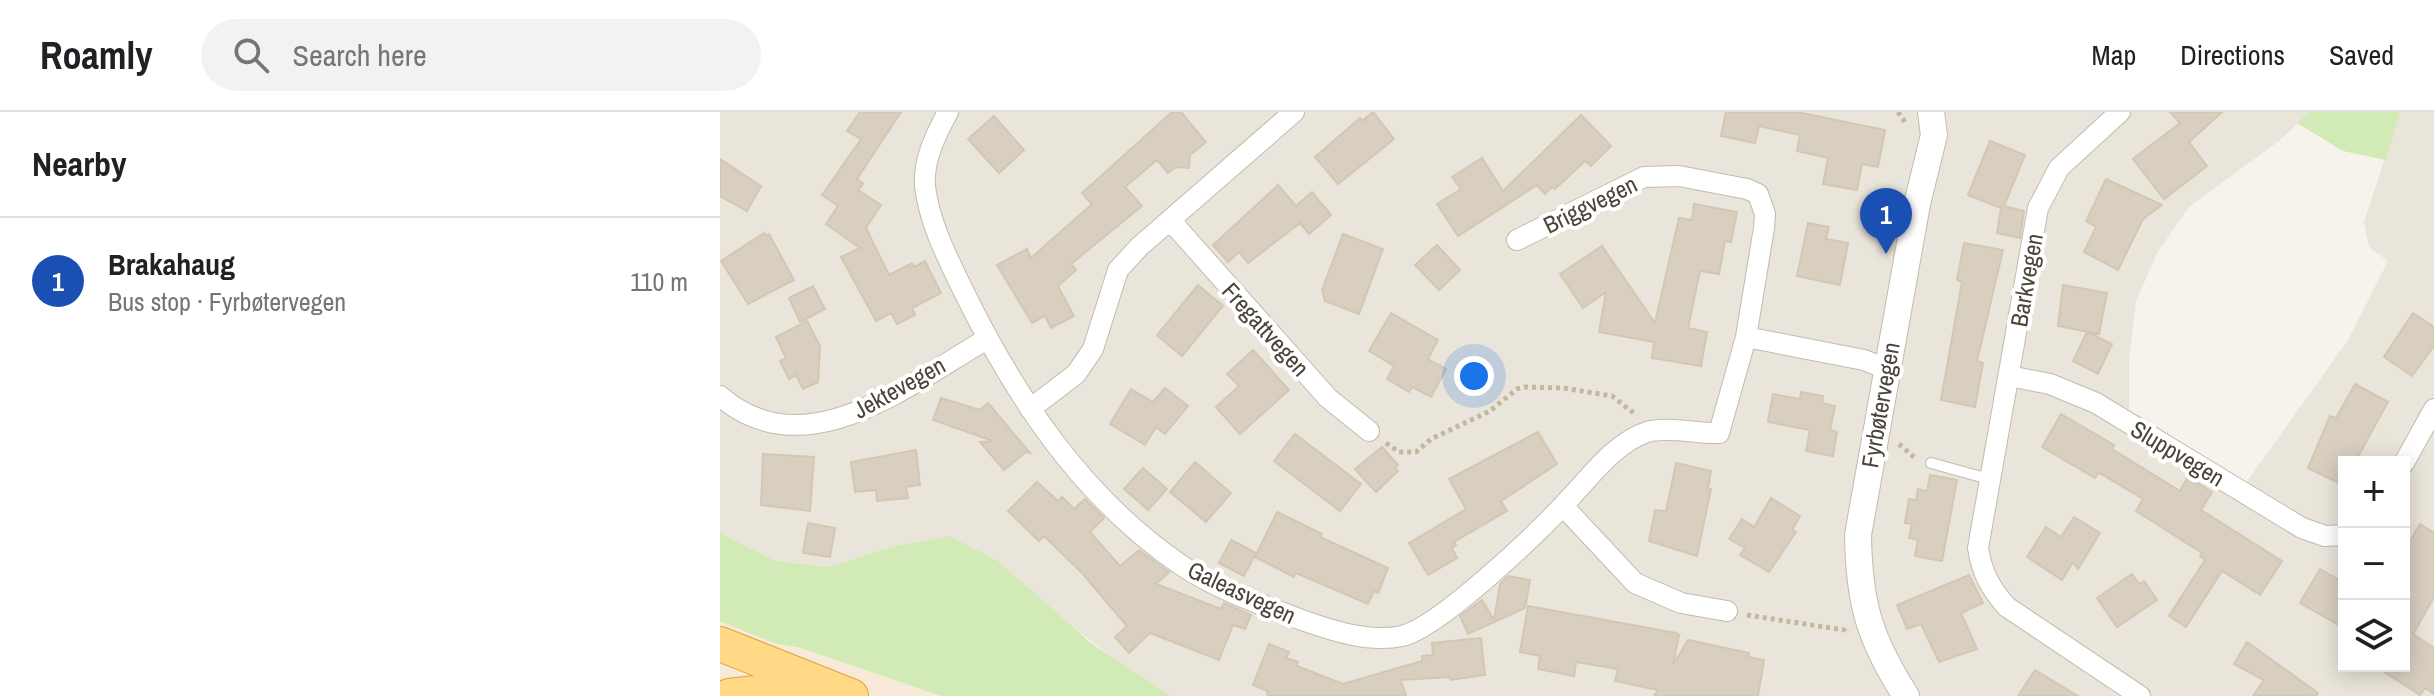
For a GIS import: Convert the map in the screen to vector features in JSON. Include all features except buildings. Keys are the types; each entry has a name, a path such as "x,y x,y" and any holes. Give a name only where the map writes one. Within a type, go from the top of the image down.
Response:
{"highway":[{"path":"720,644 851,696"},
{"path":"729,696 764,692 800,696"}],"street":[{"name":"Galeasvegen","path":"948,112 930,152 925,185 940,244 987,339 1030,409 1074,470 1125,520 1182,566 1270,608 1334,631 1373,638 1404,635 1439,617 1563,506 1608,458 1647,432"},
{"path":"1030,409 1076,374 1093,349 1118,270 1170,220 1294,112"},
{"name":"Barkvegen","path":"2120,112 2068,158 2046,186 2038,208 1978,548 1982,572 1993,592 2027,623 2140,696"},
{"name":"Fyrbøtervegen","path":"1906,696 1870,628 1859,586 1858,535 1917,204 1934,135 1935,114"},
{"name":"Briggvegen","path":"1517,240 1644,177 1669,175 1747,189 1758,194 1765,214 1746,337 1719,433 1647,432"},
{"name":"Fregattvegen","path":"1170,220 1328,398 1369,431"},
{"path":"1746,337 1864,360 1887,369"},
{"name":"Jektevegen","path":"720,396 735,409 771,423 798,426 819,423 869,406 987,339"},
{"name":"Sluppvegen","path":"2009,376 2073,392 2302,528 2325,536 2338,535"},
{"path":"2410,456 2428,434 2434,409"},
{"path":"1563,506 1635,583 1681,603 1727,611"}],"lane":[{"path":"1931,463 1989,479"}],"path":[{"path":"1369,431 1399,452 1416,452 1436,435 1490,411 1517,389 1537,387 1612,396 1629,408 1647,432"},
{"path":"1727,611 1844,630 1850,645"}],"shaded area":[{"path":"720,112 2310,112 2279,141 2189,207 2157,253 2136,302 2129,360 2129,421 2243,487 2348,340 2388,261 2369,247 2364,222 2400,112 2434,112 2434,696 1171,696 1129,670 1051,610 892,547 830,567 776,561 720,533"},
{"path":"720,621 774,643 801,648 941,696 720,696"}],"green space":[{"path":"2310,112 2400,112 2386,160 2343,151 2297,123"},
{"path":"720,533 776,561 829,567 892,547 949,536 998,561 1091,643 1171,696 941,696 801,648 774,643 720,621"}],"place":[{"name":"Brakahaug","path":"1886,254"}]}
